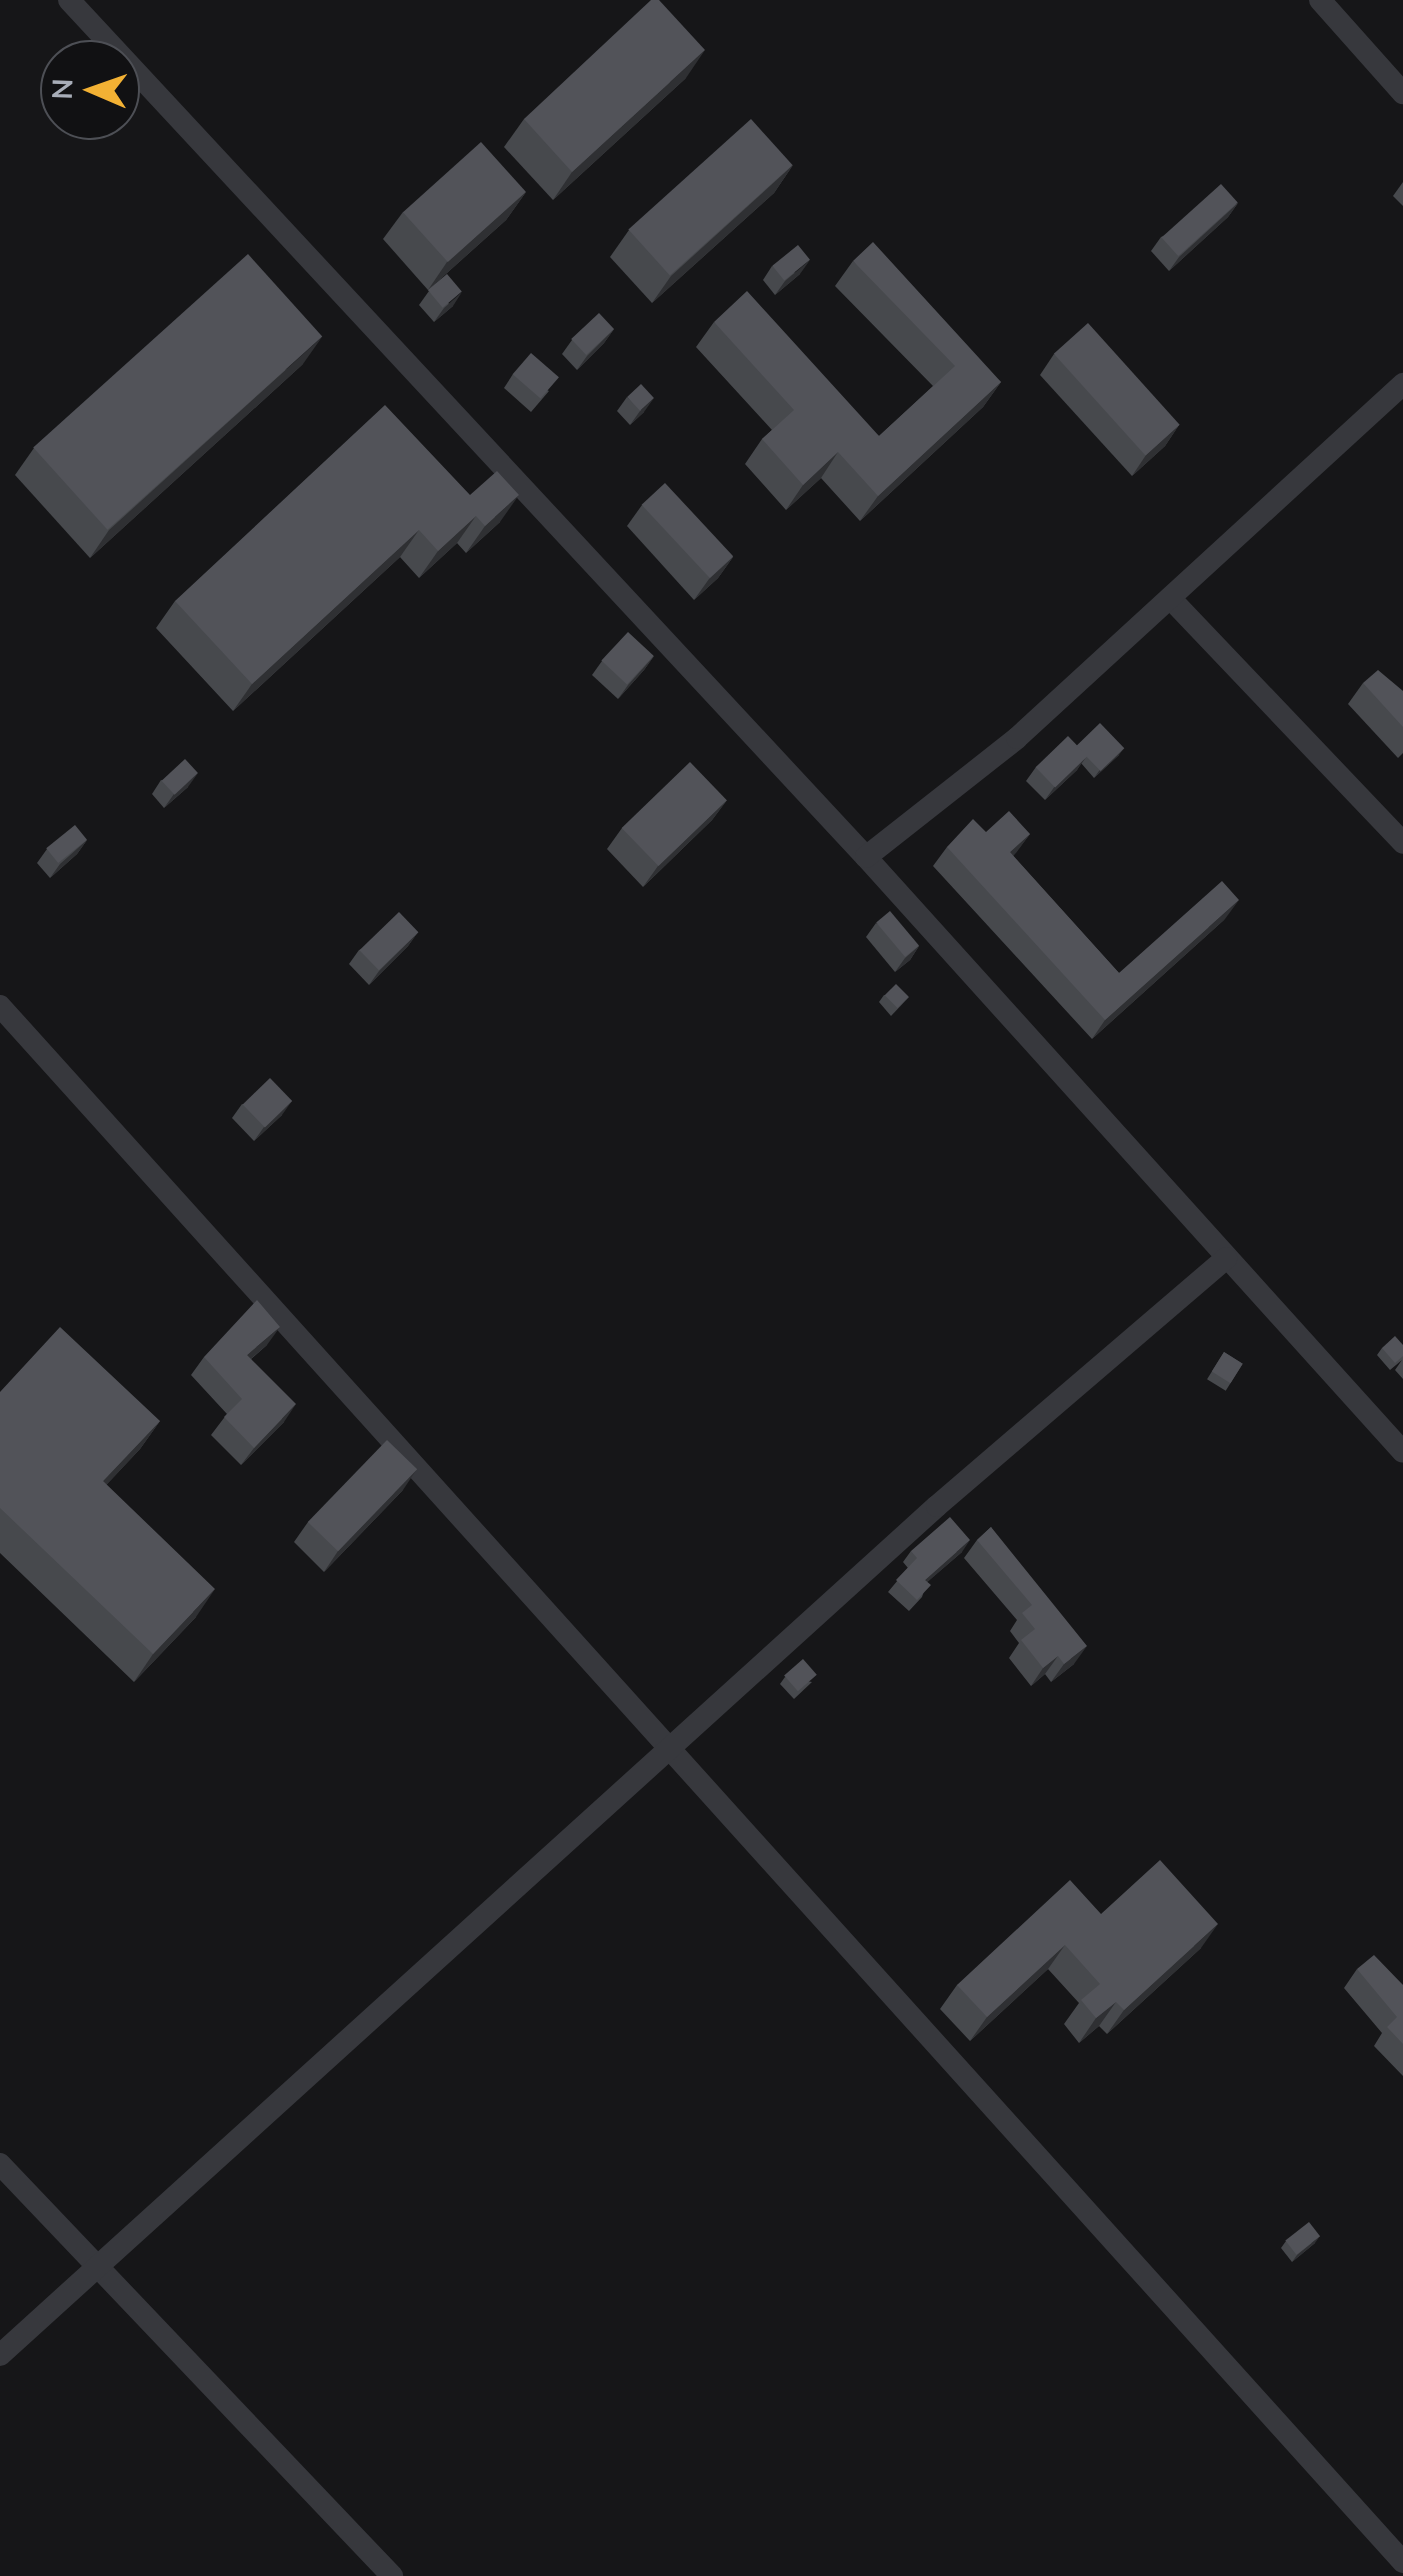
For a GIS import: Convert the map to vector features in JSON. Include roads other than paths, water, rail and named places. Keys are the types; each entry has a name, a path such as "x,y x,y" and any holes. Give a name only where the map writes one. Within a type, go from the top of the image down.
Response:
{"street":[{"path":"69,0 866,856 1402,1451"},
{"path":"1320,0 1403,92"},
{"path":"866,856 1017,738 1403,384"},
{"path":"1170,598 1403,842"},
{"path":"0,1006 1403,2562"},
{"path":"0,2355 668,1750 1226,1258"},
{"path":"0,2164 92,2268 392,2576"}]}
